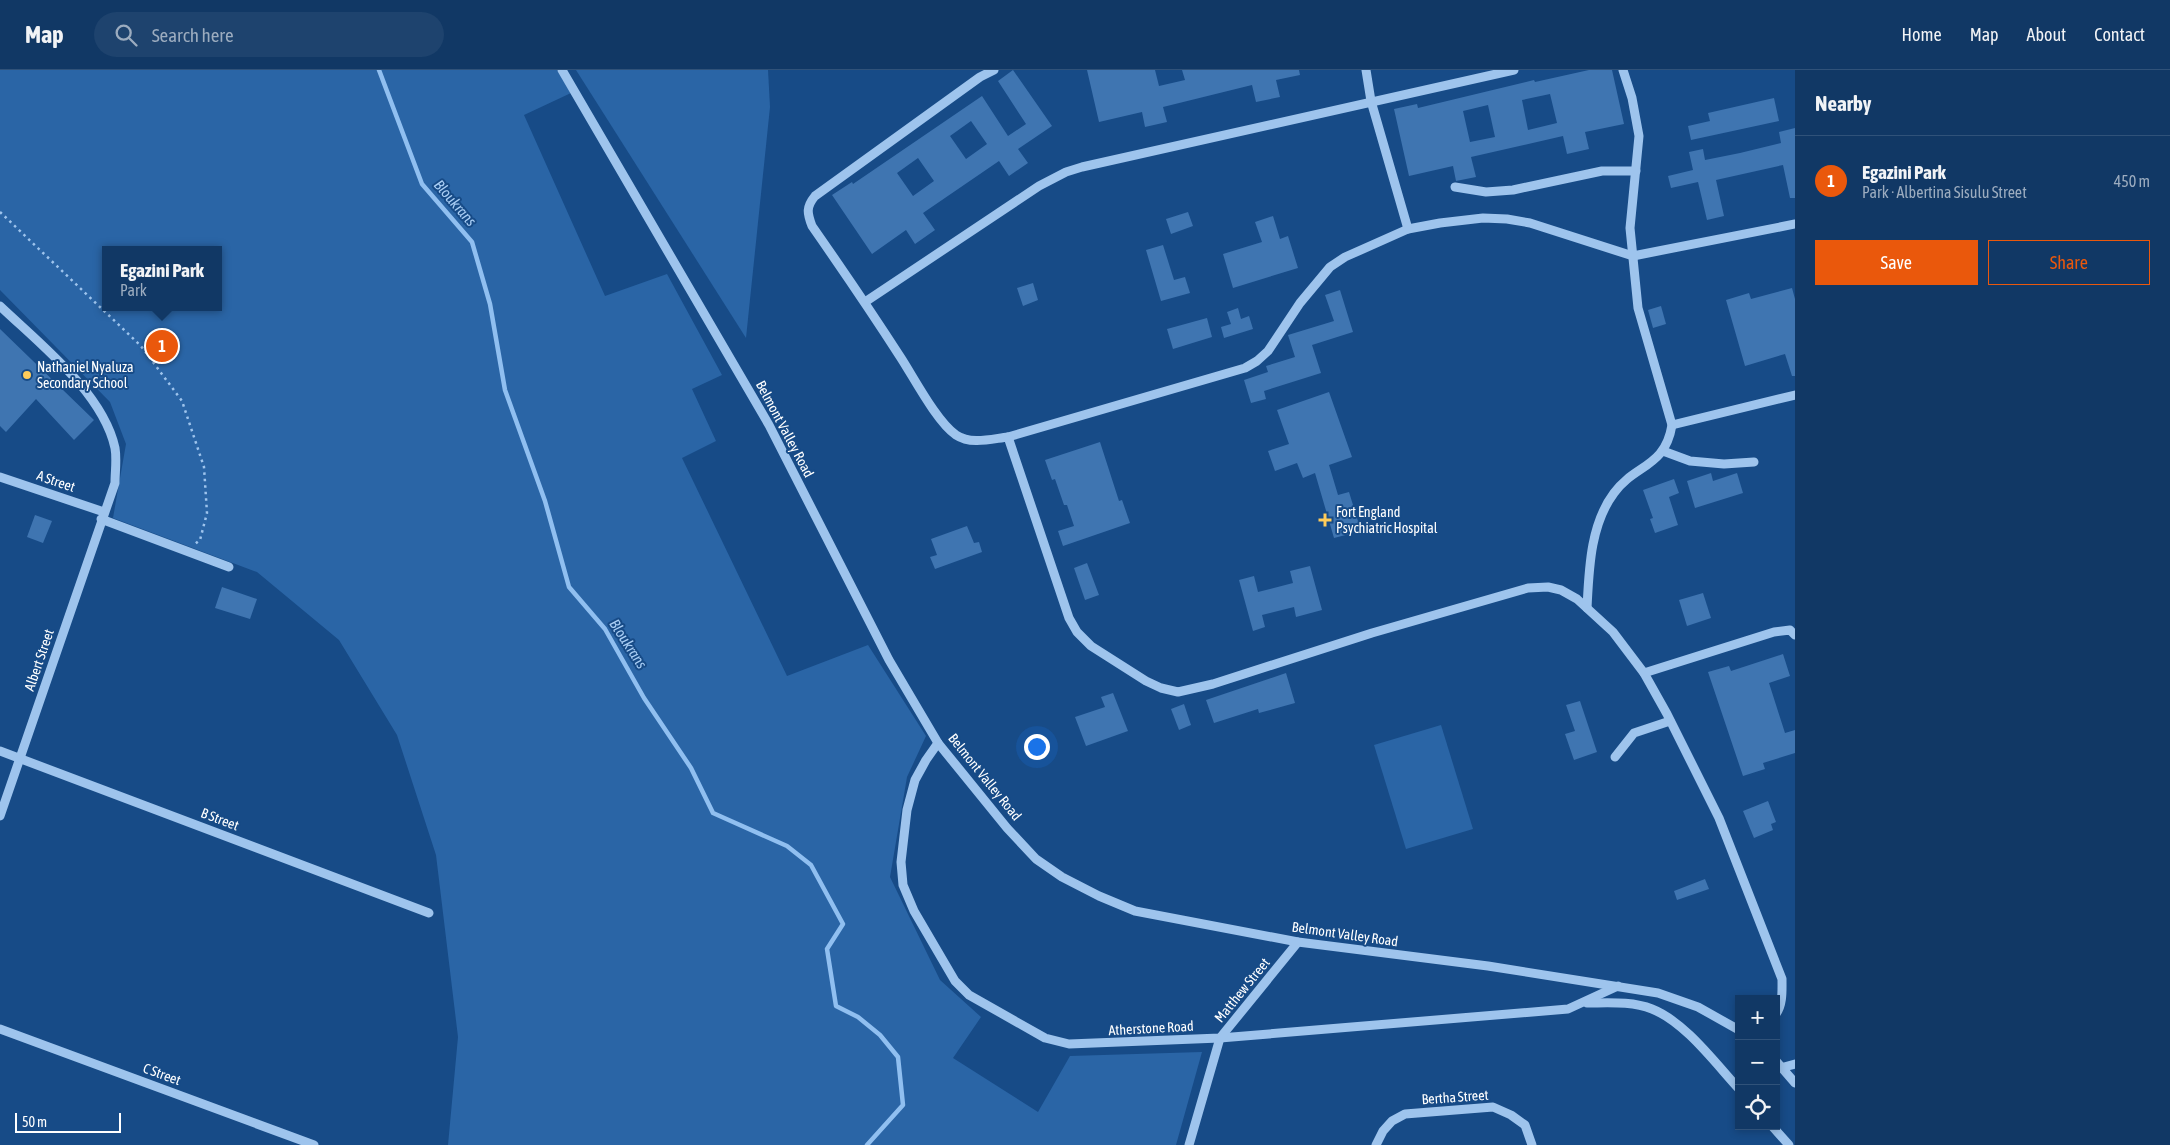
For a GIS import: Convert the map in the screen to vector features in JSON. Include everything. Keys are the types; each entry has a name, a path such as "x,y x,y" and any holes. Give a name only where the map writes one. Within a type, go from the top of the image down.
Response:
{"street":[{"name":"Belmont Valley Road","path":"562,70 769,425 889,660 938,743 1007,828 1036,859 1062,877 1099,896 1135,911 1298,942 1488,966 1658,993 1698,1007 1735,1028"},
{"path":"994,70 823,190 809,204 807,213 812,226 866,302 946,425 956,435 966,440 976,441 1008,437 1245,368 1268,352 1300,304 1330,267 1352,253 1408,229 1483,218 1507,219 1530,223 1633,256 1795,224"},
{"path":"1366,70 1371,101 1408,229"},
{"path":"866,302 1039,186 1066,172 1371,101 1514,70"},
{"path":"1587,608 1592,551 1598,524 1614,493 1626,480 1654,462 1670,438 1672,425 1638,308 1630,228 1639,136 1632,98 1623,70"},
{"path":"1454,186 1486,192 1513,190 1602,170 1636,171"},
{"name":"Albert Street","path":"0,306 91,398 110,429 116,451 115,483 0,816"},
{"path":"1672,425 1795,395"},
{"path":"1008,437 1069,618 1077,632 1091,646 1146,681 1161,688 1178,692 1213,684 1372,633 1528,588 1548,587 1561,590 1577,599 1612,632 1644,673 1670,721 1718,818 1754,904 1782,979 1780,1005"},
{"path":"1662,451 1690,462 1724,464 1754,462"},
{"name":"A Street","path":"0,476 229,567"},
{"path":"1644,673 1774,632 1790,630 1795,635"},
{"path":"1615,757 1634,733 1670,721"},
{"name":"Atherstone Road","path":"938,743 915,780 907,810 902,870 903,885 914,911 955,981 969,995 1044,1038 1069,1044 1220,1038 1568,1009 1619,986"},
{"name":"B Street","path":"0,751 429,913"},
{"name":"Matthew Street","path":"1189,1145 1220,1038 1298,942"},
{"path":"1582,1003 1635,1005 1651,1008 1662,1014 1686,1033 1735,1085"},
{"name":"C Street","path":"0,1028 314,1145"},
{"path":"1780,1064 1795,1083"},
{"path":"1784,1067 1795,1064"},
{"name":"Bertha Street","path":"1376,1145 1383,1131 1392,1121 1405,1114 1493,1106 1525,1125 1532,1145"},
{"path":"1776,1130 1789,1145"}],"path":[{"path":"0,212 102,309"},
{"path":"104,311 141,346 182,401 204,467 208,513 200,540 186,551"}],"shaded area":[{"path":"0,70 557,70 571,93 524,115 605,296 667,274 722,375 692,389 716,441 682,458 787,676 868,645 926,736 907,777 890,877 940,980 981,1017 953,1058 1038,1112 1070,1056 1202,1052 1176,1145 448,1145 458,1037 436,855 397,735 339,640 257,572 113,518 126,444 110,402 0,290"},
{"path":"576,70 768,70 770,107 746,338"},
{"path":"1441,725 1473,829 1406,849 1374,745"}],"building":[{"path":"1013,70 1052,126 1018,149 1028,163 1009,176 999,161 923,213 935,230 915,244 906,230 872,254 832,195 852,182 853,184 982,96 1008,136 1026,124 998,81","holes":["971,121 987,144 966,159 950,136","918,158 934,181 913,196 897,173"]},
{"path":"1087,70 1155,70 1159,86 1185,80 1182,70 1299,70 1300,75 1276,80 1280,97 1256,102 1252,85 1163,107 1167,122 1145,127 1142,112 1099,122"},
{"path":"1589,70 1612,70 1624,124 1585,132 1589,149 1567,154 1563,136 1471,157 1476,177 1456,181 1453,166 1409,176 1394,109 1417,104 1418,108 1534,80 1535,82","holes":["1550,94 1557,123 1528,130 1522,100","1488,105 1495,137 1470,142 1463,111"]},
{"path":"1774,98 1779,121 1691,140 1688,126 1710,121 1708,113"},
{"path":"1795,128 1795,198 1790,198 1783,165 1716,180 1724,216 1707,220 1698,182 1671,188 1668,176 1693,170 1689,152 1703,149 1705,160 1740,153 1781,143 1779,132"},
{"path":"1188,212 1193,226 1171,234 1166,219"},
{"path":"1273,216 1280,239 1288,236 1298,268 1233,288 1223,254 1262,242 1255,222"},
{"path":"1163,245 1174,280 1185,277 1190,293 1161,301 1146,250"},
{"path":"1033,283 1038,300 1023,306 1017,288"},
{"path":"1792,288 1795,299 1795,376 1792,376 1785,354 1745,366 1726,300 1749,293 1751,299"},
{"path":"1340,290 1353,332 1312,345 1321,373 1264,391 1266,399 1251,403 1244,380 1268,372 1266,366 1295,357 1288,335 1334,321 1325,295"},
{"path":"1661,306 1666,324 1653,328 1648,310"},
{"path":"1238,308 1241,319 1249,316 1253,329 1224,338 1221,327 1231,324 1227,312"},
{"path":"1207,318 1212,337 1173,349 1167,329"},
{"path":"0,329 94,420 74,440 36,399 6,432 0,426"},
{"path":"1329,392 1352,457 1329,465 1338,495 1349,492 1361,531 1334,538 1315,473 1303,478 1297,463 1275,471 1268,451 1289,444 1277,410"},
{"path":"1100,442 1119,501 1122,500 1130,523 1063,546 1058,531 1074,526 1067,505 1064,505 1055,479 1052,480 1045,460"},
{"path":"1711,473 1713,481 1737,473 1743,493 1695,508 1687,481"},
{"path":"1674,479 1679,493 1669,497 1678,525 1655,533 1650,519 1653,518 1643,490"},
{"path":"35,515 52,521 43,543 27,537"},
{"path":"967,526 974,543 979,542 982,552 935,569 930,557 937,555 931,539"},
{"path":"1087,563 1099,595 1085,600 1074,568"},
{"path":"1310,566 1322,610 1296,617 1294,607 1262,615 1265,627 1253,631 1239,580 1254,576 1258,592 1293,583 1290,571"},
{"path":"222,587 257,599 250,619 215,608"},
{"path":"1703,593 1711,618 1687,626 1679,600"},
{"path":"1783,654 1790,676 1769,683 1785,733 1795,730 1795,753 1763,763 1765,769 1743,776 1708,672 1729,666 1731,671"},
{"path":"1286,673 1295,703 1259,713 1258,709 1214,723 1206,700"},
{"path":"1113,693 1128,731 1086,746 1075,717 1105,707 1101,697"},
{"path":"1580,701 1597,752 1574,760 1565,734 1575,731 1566,705"},
{"path":"1184,704 1191,725 1179,730 1171,709"},
{"path":"1768,801 1776,822 1771,824 1773,830 1754,838 1743,811"},
{"path":"1705,879 1709,889 1677,900 1674,891"}],"waterway":[{"name":"Bloukrans","path":"379,70 422,184 472,242 490,304 505,390 545,501 569,587 605,629 644,698 691,768 713,813 787,846 811,865 843,924 827,949 836,1006 858,1017 880,1035 898,1057 903,1105 867,1145"}],"place":[{"name":"Egazini Park","path":"162,346"},
{"name":"Nathaniel Nyaluza Secondary School","path":"27,375"},
{"name":"Fort England Psychiatric Hospital","path":"1325,520"}]}
